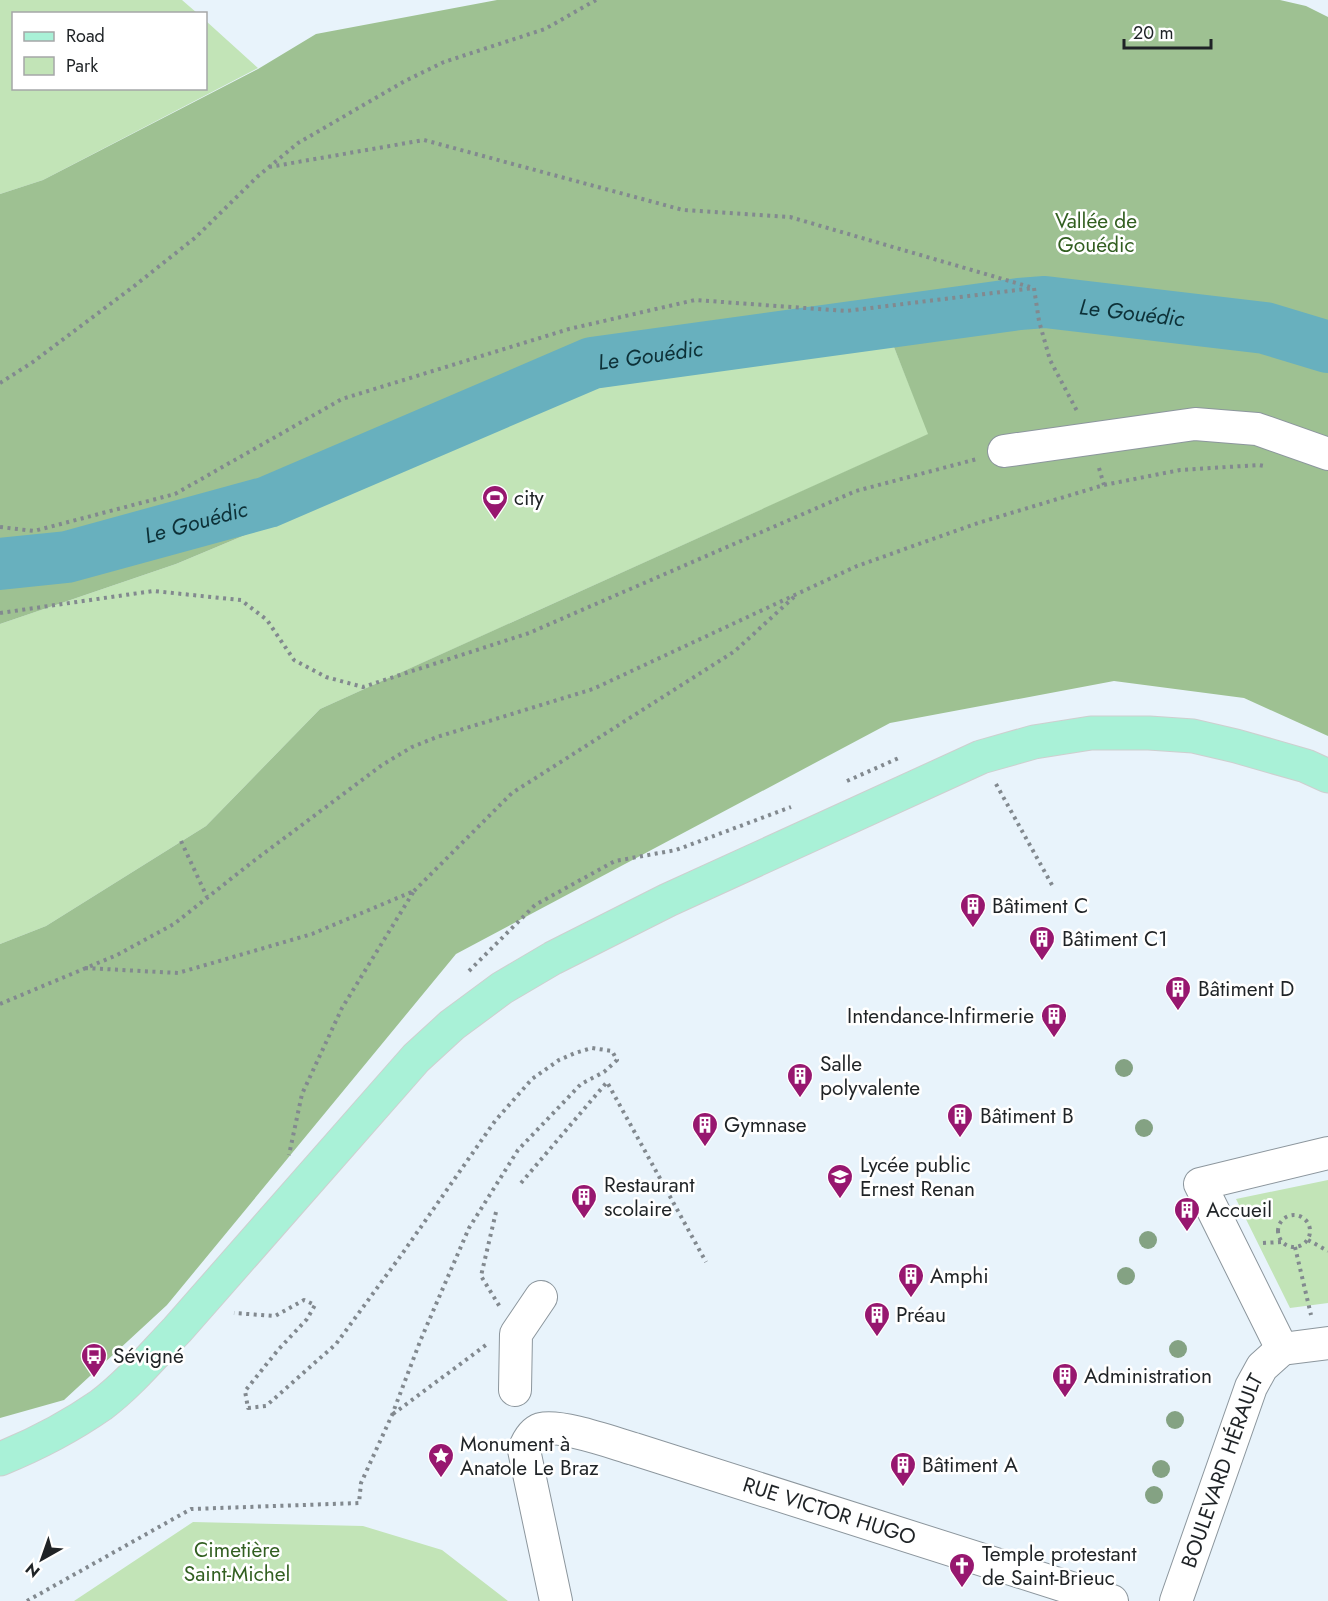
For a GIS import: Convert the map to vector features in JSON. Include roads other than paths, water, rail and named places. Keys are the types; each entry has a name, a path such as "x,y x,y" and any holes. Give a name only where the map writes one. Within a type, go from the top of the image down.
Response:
{"main road":[{"path":"0,1459 46,1440 103,1404 143,1366 416,1058 452,1025 502,988 553,958 668,900 981,757 1034,742 1091,733 1193,736 1306,766 1328,776"}],"street":[{"path":"1004,451 1195,424 1257,429 1328,454"},
{"path":"1328,1154 1191,1188 1282,1349 1328,1343"},
{"path":"515,1379 516,1334 540,1297"},
{"name":"BOULEVARD HÉRAULT","path":"1176,1601 1251,1387 1262,1367 1282,1349"},
{"name":"RUE VICTOR HUGO","path":"556,1601 535,1440 576,1432 1112,1601"}],"waterway":[{"name":"Le Gouédic","path":"0,564 67,557 268,502 592,363 1045,302 1265,328 1328,347"}],"place":[{"name":"city","path":"495,521"},
{"name":"Bâtiment C","path":"973,929"},
{"name":"Bâtiment C1","path":"1042,962"},
{"name":"Bâtiment D","path":"1178,1012"},
{"name":"Intendance-Infirmerie","path":"1054,1039"},
{"name":"Salle polyvalente","path":"800,1099"},
{"name":"Bâtiment B","path":"960,1139"},
{"name":"Gymnase","path":"705,1148"},
{"name":"Lycée public Ernest Renan","path":"840,1200"},
{"name":"Restaurant scolaire","path":"584,1220"},
{"name":"Accueil","path":"1187,1233"},
{"name":"Amphi","path":"911,1299"},
{"name":"Préau","path":"877,1338"},
{"name":"Sévigné","path":"94,1379"},
{"name":"Administration","path":"1065,1399"},
{"name":"Monument à Anatole Le Braz","path":"441,1479"},
{"name":"Bâtiment A","path":"903,1488"},
{"name":"Temple protestant de Saint-Brieuc","path":"962,1589"}],"park label":[{"name":"Vallée de Gouédic","path":"1096,233"},
{"name":"Cimetière Saint-Michel","path":"237,1562"}]}
